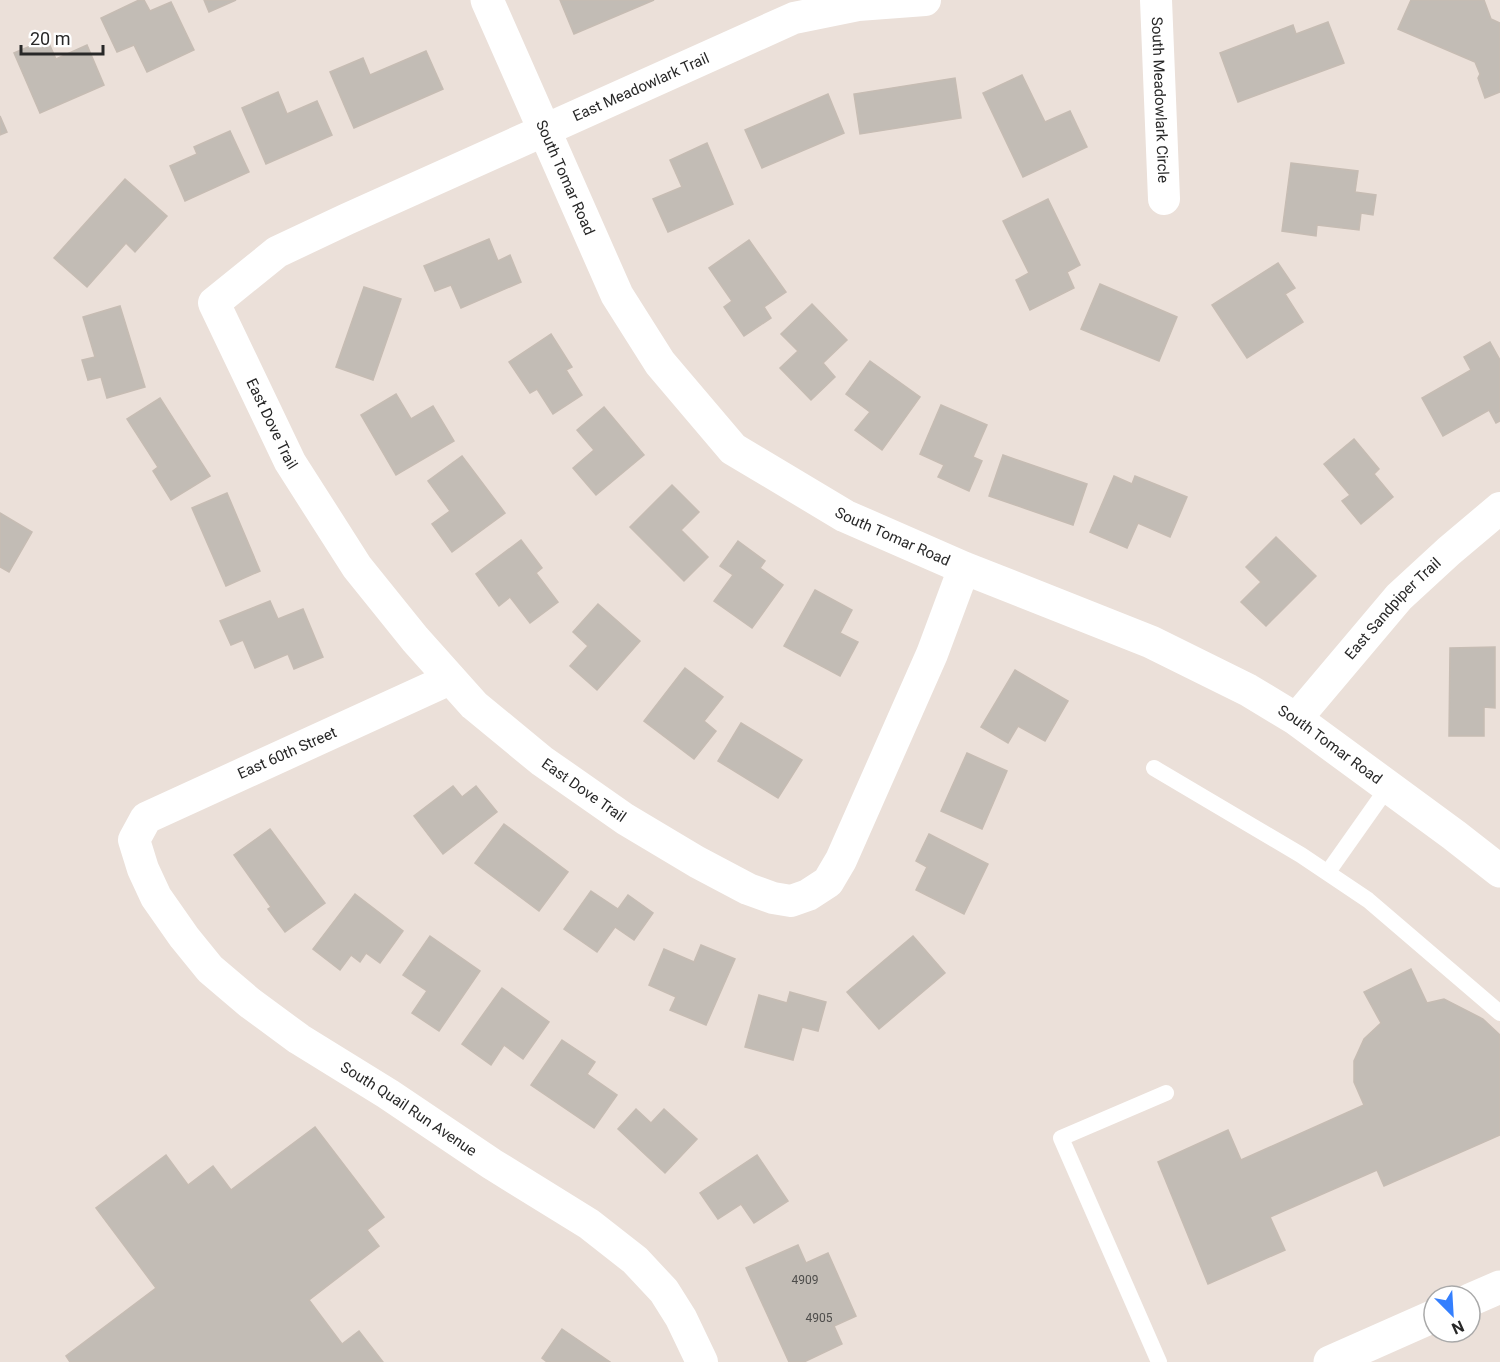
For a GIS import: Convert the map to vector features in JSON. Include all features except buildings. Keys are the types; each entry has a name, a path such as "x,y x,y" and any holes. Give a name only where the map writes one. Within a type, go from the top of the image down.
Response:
{"street":[{"name":"South Tomar Road","path":"487,0 617,295 660,363 733,449 845,516 964,568 1151,642 1248,690 1296,719 1500,871"},
{"name":"East Meadowlark Trail","path":"214,303 278,252 794,18 858,5 925,0"},
{"name":"South Meadowlark Circle","path":"1156,0 1164,199"},
{"name":"East Dove Trail","path":"214,303 290,462 357,567 415,639 474,705 542,761 625,819 697,862 748,889 773,898 791,901 808,895 828,882 841,860 932,654 964,568"},
{"name":"East Sandpiper Trail","path":"1296,719 1399,597 1500,508"},
{"name":"East 60th Street","path":"134,840 146,818 450,679"},
{"name":"South Quail Run Avenue","path":"134,840 143,869 156,897 210,969 250,1003 299,1039 589,1224 635,1260 664,1291 681,1318 702,1362"},
{"path":"1482,1295 1500,1287"},
{"path":"1330,1362 1422,1321"}],"lane":[{"path":"1154,768 1328,872 1389,916 1500,1013"},
{"path":"1328,872 1388,787"},
{"path":"1159,1362 1061,1138 1166,1093"}]}
